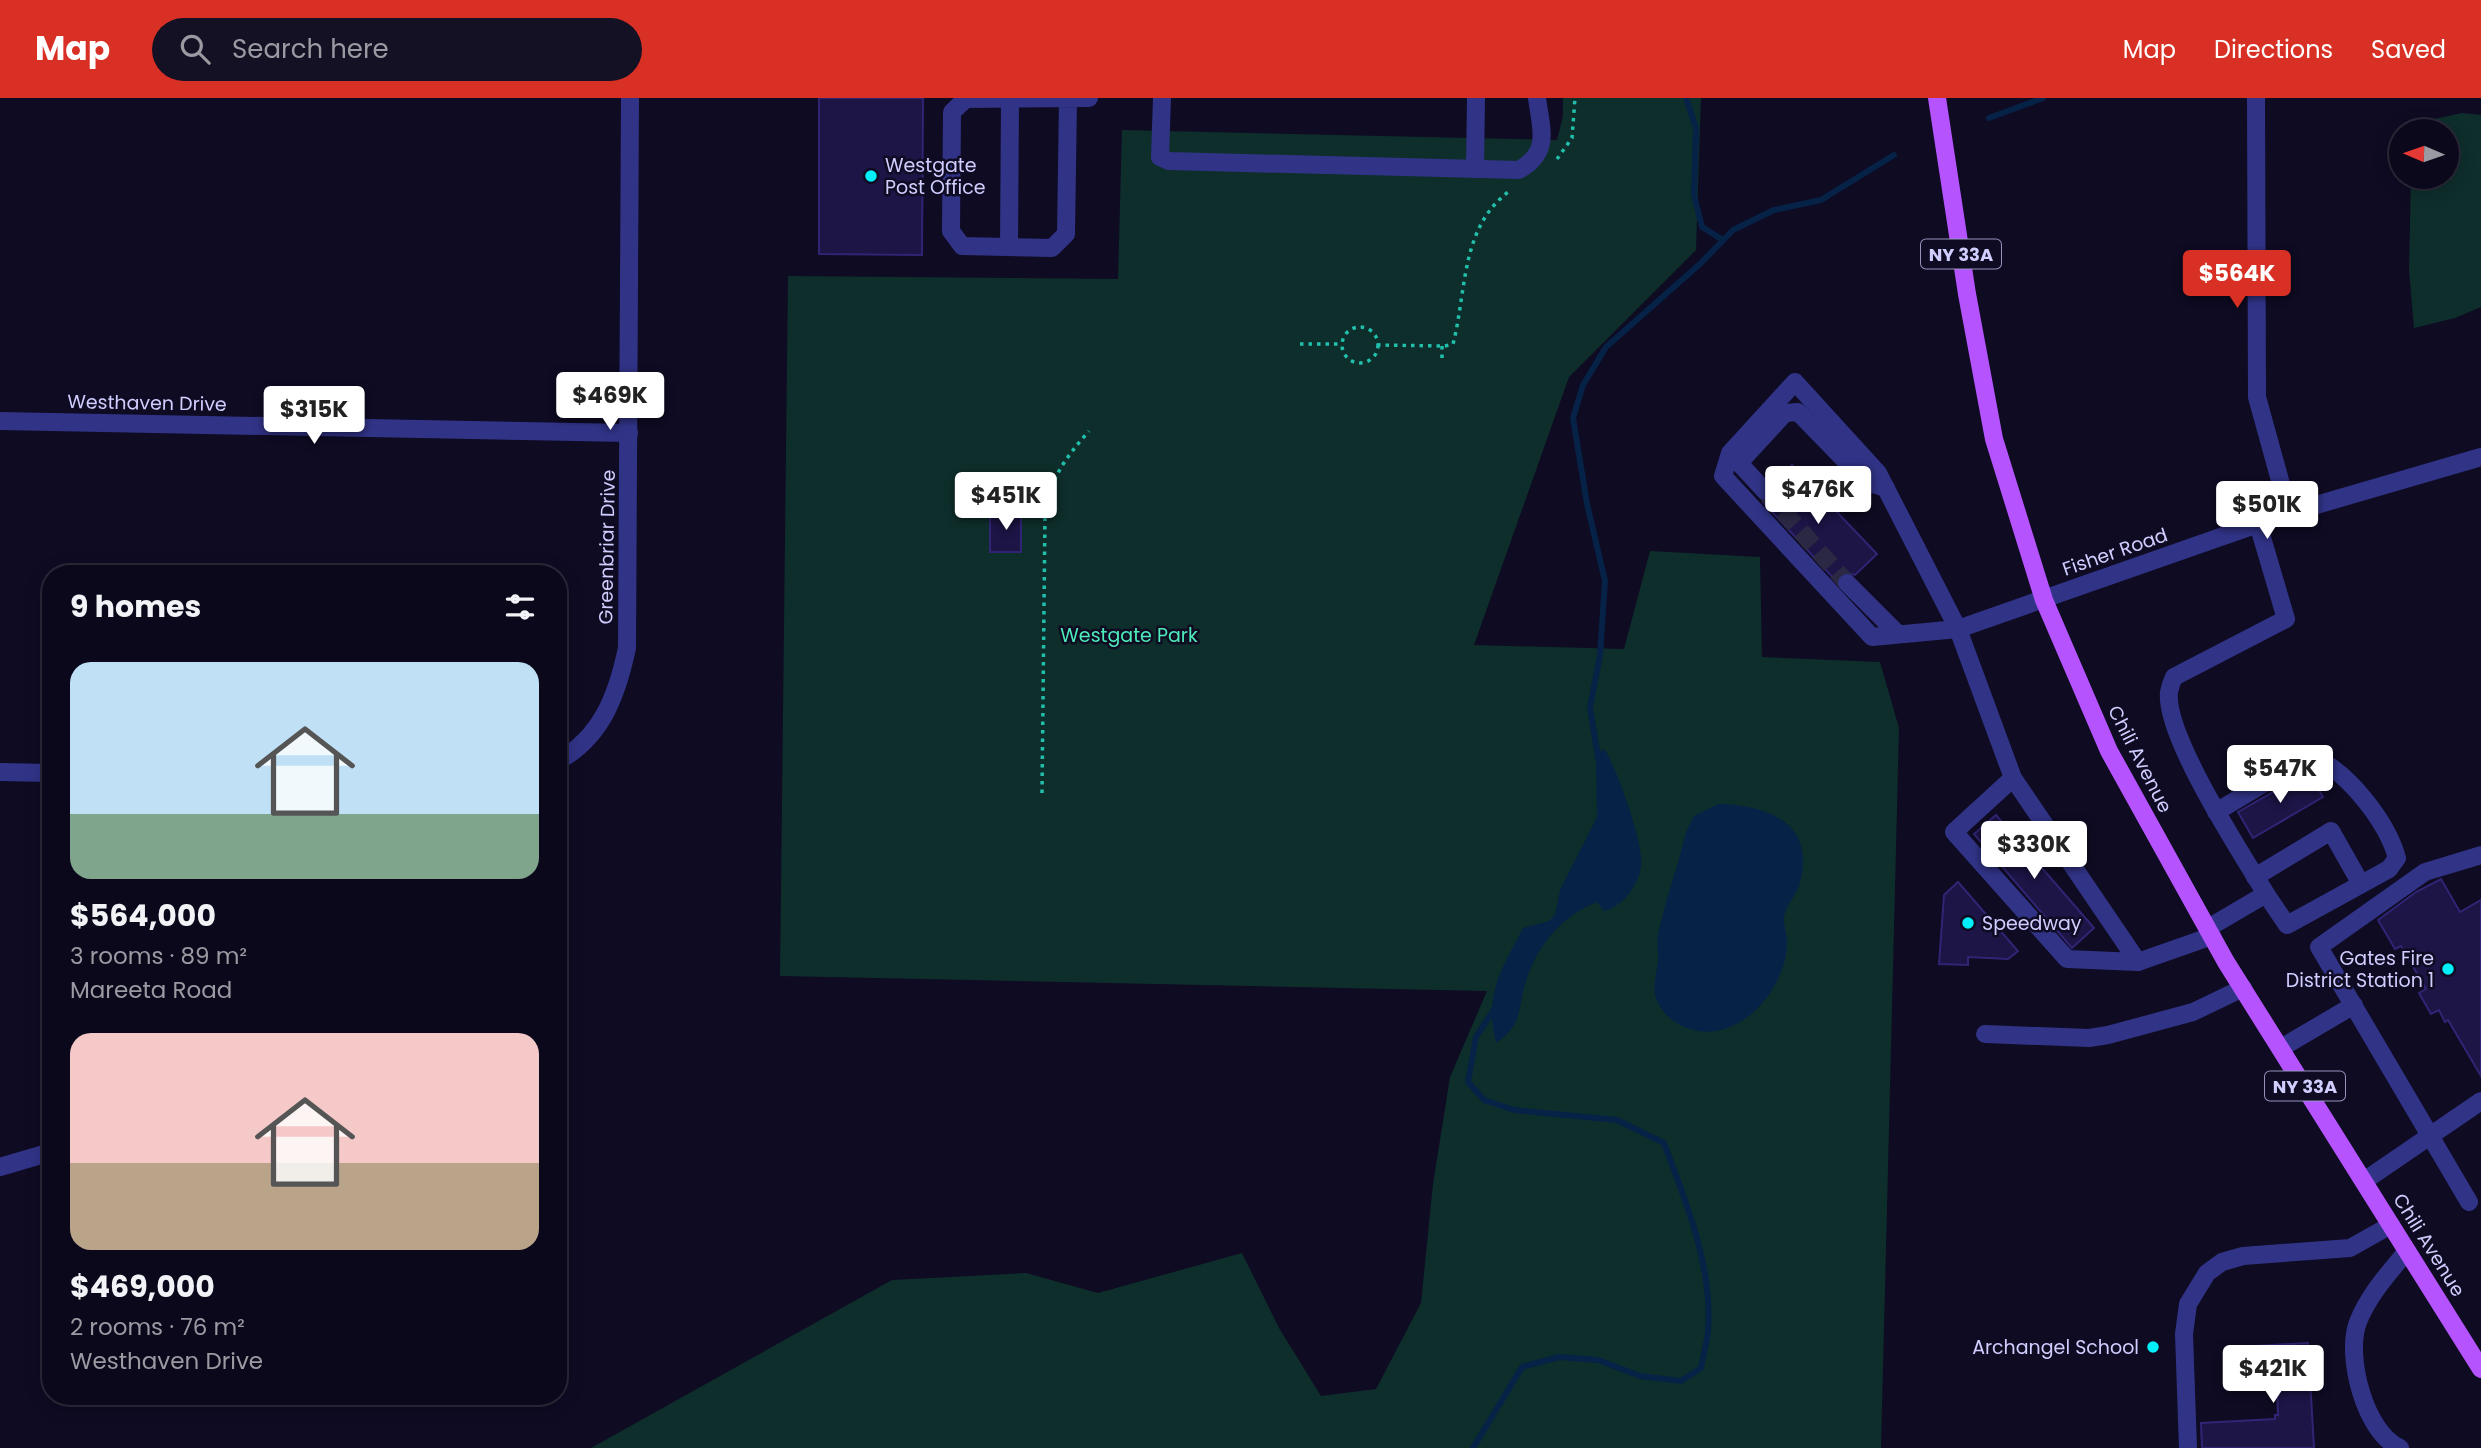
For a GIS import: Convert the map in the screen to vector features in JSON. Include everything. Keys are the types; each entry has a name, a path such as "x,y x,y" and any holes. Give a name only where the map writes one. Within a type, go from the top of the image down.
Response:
{"main road":[{"name":"Chili Avenue","path":"1937,98 1967,294 1994,439 2044,600 2109,751 2210,932 2481,1369"}],"street":[{"name":"Greenbriar Drive","path":"567,756 575,752 600,722 619,686 626,648 629,98"},
{"path":"1068,100 1066,234 1052,248 962,246 950,231 952,112 966,99 1089,98"},
{"path":"1162,98 1160,157 1168,161 1519,170 1532,163 1542,148 1537,98"},
{"path":"1475,169 1476,98"},
{"path":"2256,98 2257,397 2289,513"},
{"path":"1009,247 1010,100"},
{"name":"Fisher Road","path":"1886,488 1878,473 1795,383 1730,453 1723,476 1872,637 1958,629 2289,513 2481,457"},
{"path":"1765,491 1739,463 1785,413 1798,412 1866,482 1886,488 1958,629 2013,778 2138,962"},
{"name":"Westhaven Drive","path":"0,421 629,433"},
{"path":"2216,812 2298,763 2315,758 2332,765 2361,796 2393,844 2397,858 2389,869 2287,925 2216,812 2172,717 2169,693 2174,677 2286,619 2258,524"},
{"path":"1847,583 1898,634"},
{"path":"0,772 42,773"},
{"path":"2013,778 1954,832 2067,960 2138,962 2210,932 2266,894"},
{"path":"2255,877 2331,831 2361,884"},
{"path":"2469,1202 2319,947 2426,872 2481,855"},
{"path":"1985,1034 2089,1038 2108,1035 2193,1012 2243,988"},
{"path":"2281,1048 2354,1005"},
{"path":"2364,1181 2481,1101"},
{"path":"0,1167 42,1155"},
{"path":"2188,1448 2184,1334 2188,1304 2207,1273 2222,1262 2243,1256 2350,1248 2391,1225"},
{"path":"2400,1448 2391,1444 2371,1417 2359,1385 2355,1361 2357,1325 2371,1296 2407,1251"}],"path":[{"path":"1553,163 1572,138 1575,98"},
{"path":"1377,345 1453,344 1462,282 1486,213 1508,191 1518,186"},
{"path":"1363,328 1373,334 1377,345 1374,356 1359,363 1349,360 1342,345 1346,333 1363,328"},
{"path":"1300,344 1342,345"},
{"path":"1442,346 1442,358"},
{"path":"1042,793 1045,514 1048,491 1072,449 1089,430"}],"green space":[{"name":"Westgate Park","path":"1563,98 1701,98 1696,250 1569,377 1474,645 1624,649 1650,551 1760,557 1762,657 1880,662 1899,728 1881,1448 591,1448 892,1280 1026,1273 1098,1293 1242,1253 1279,1328 1321,1396 1376,1389 1421,1303 1433,1184 1450,1077 1487,991 780,976 788,276 1118,279 1122,130 1557,140 1563,116"},
{"path":"2462,113 2481,115 2481,307 2455,318 2414,328 2409,270 2411,189 2459,189 2459,119 2434,119"}],"water":[{"path":"1602,749 1606,751 1617,775 1629,808 1641,856 1639,874 1633,888 1617,905 1604,911 1597,902 1563,922 1554,931 1532,965 1519,1014 1512,1029 1496,1043 1492,1010 1497,983 1523,928 1549,921 1555,915 1560,890 1597,817 1596,762"},
{"path":"1718,804 1754,808 1784,821 1801,845 1803,862 1800,883 1784,917 1786,951 1782,970 1773,988 1756,1010 1745,1019 1733,1026 1707,1032 1680,1025 1669,1017 1658,1002 1655,993 1657,942 1686,832 1694,816"}],"building":[{"name":"Westgate Post Office","path":"819,98 923,98 922,255 819,254"},
{"path":"1792,465 1877,554 1855,575 1843,572 1836,581 1763,502 1773,499 1776,489 1773,483"},
{"path":"990,511 1021,511 1021,552 990,552"},
{"path":"2308,772 2323,797 2253,838 2238,812"},
{"path":"1996,815 2094,928 2072,948 1974,834"},
{"name":"Gates Fire District Station 1","path":"2441,879 2460,912 2481,900 2481,1076 2448,1020 2445,1022 2439,1010 2431,1014 2419,993 2426,989 2401,946 2395,949 2378,920 2416,892"},
{"name":"Speedway","path":"1958,882 2018,951 2008,959 1968,957 1968,965 1939,964 1944,895"},
{"path":"2308,1343 2314,1448 2202,1448 2201,1423 2275,1419 2275,1415 2278,1415 2277,1381 2256,1382 2254,1346"}],"waterway":[{"path":"1686,98 1696,128 1694,195 1702,227 1723,240"},
{"path":"1989,118 2043,98"},
{"path":"1599,763 1590,708 1600,655 1605,581 1587,504 1573,418 1583,385 1606,347 1701,263 1733,230 1774,210 1821,200 1894,155"},
{"path":"1473,1448 1522,1367 1559,1357 1598,1360 1640,1376 1681,1381 1701,1368 1708,1331 1702,1259 1689,1212 1664,1143 1617,1120 1514,1110 1484,1100 1468,1082 1476,1037 1495,1008"}],"tunnel":[{"path":"1765,491 1847,583"}],"place":[{"name":"Westgate Post Office","path":"871,176"},
{"name":"Speedway","path":"1968,923"},
{"name":"Gates Fire District Station 1","path":"2448,969"},
{"name":"Archangel School","path":"2153,1347"}]}
